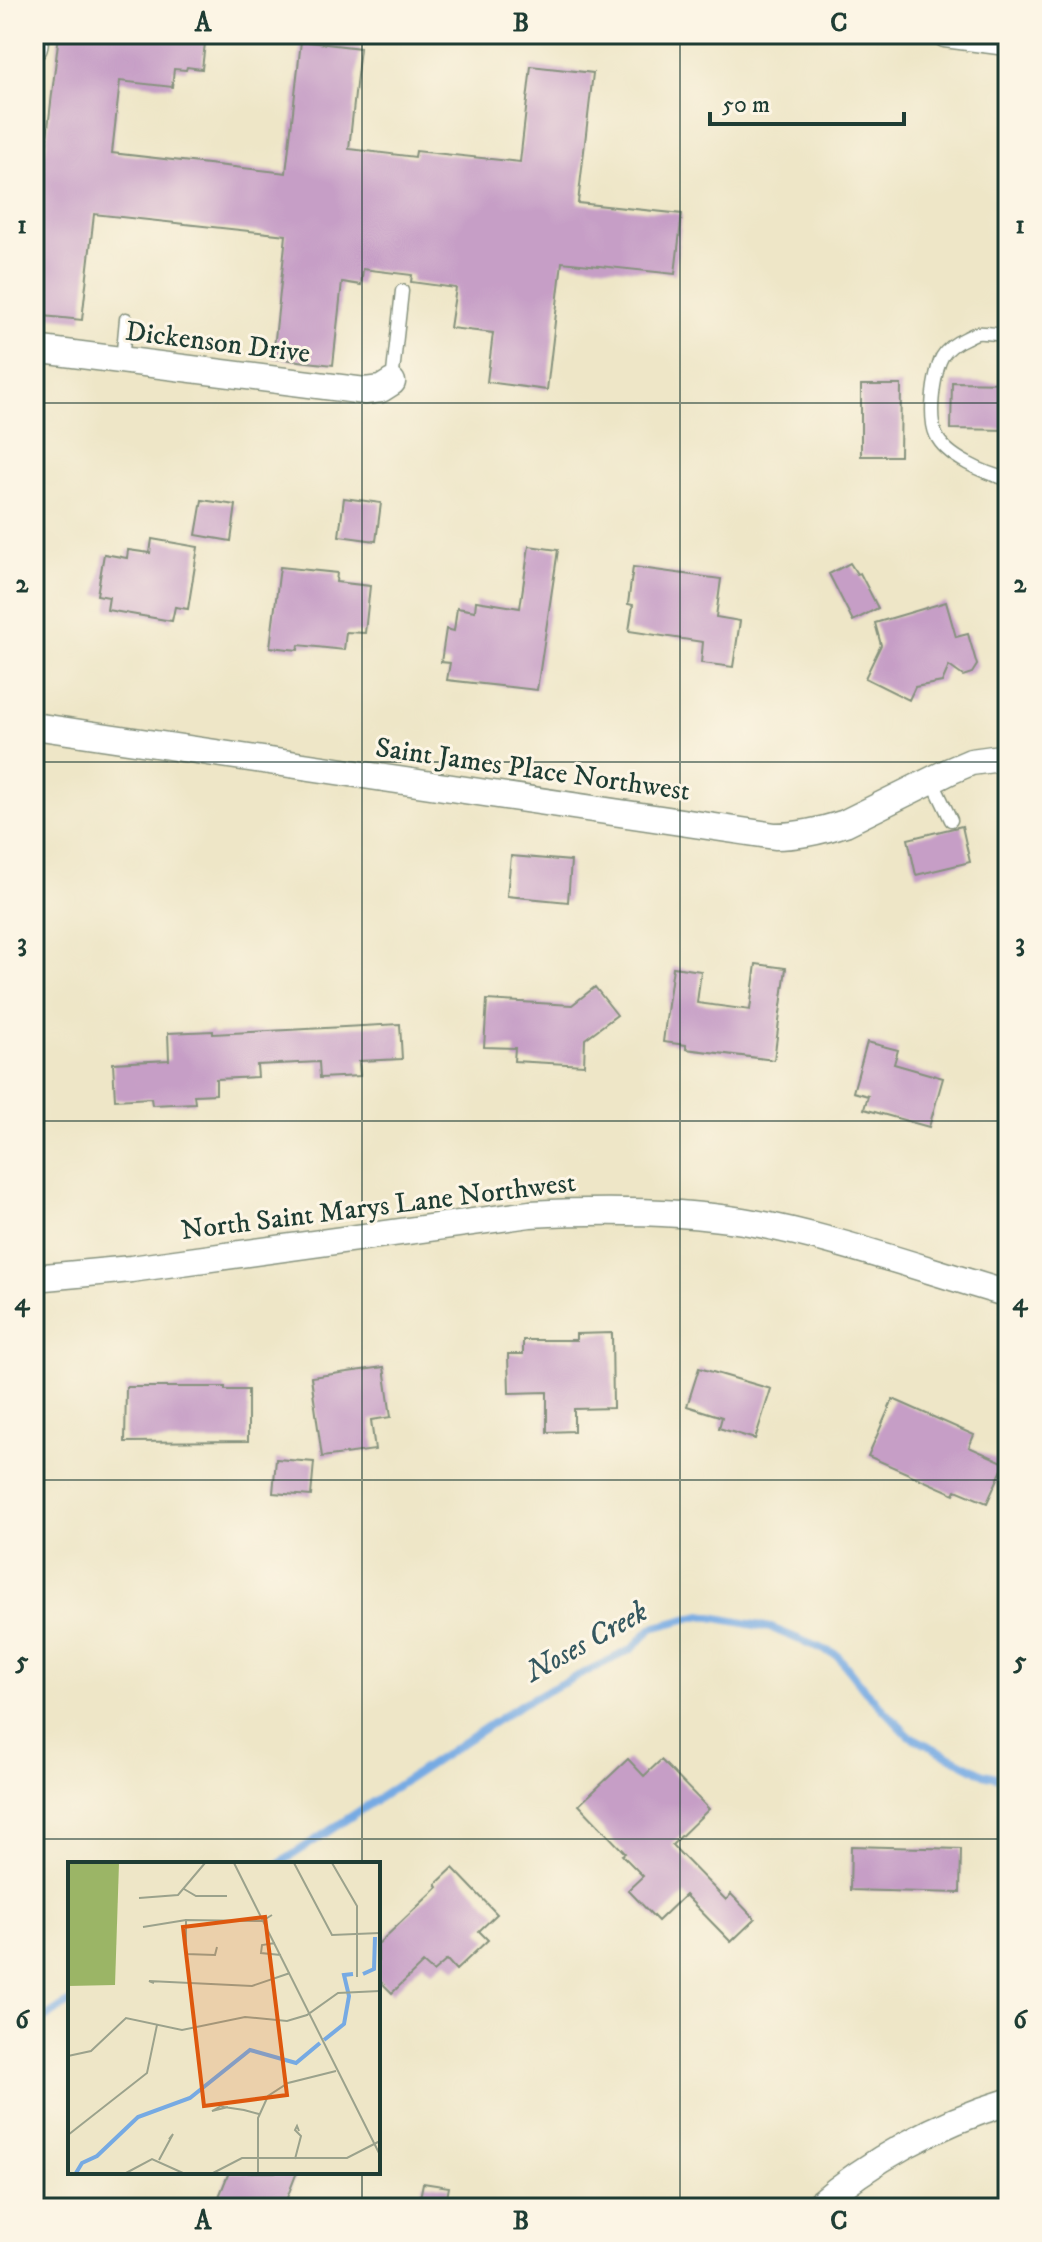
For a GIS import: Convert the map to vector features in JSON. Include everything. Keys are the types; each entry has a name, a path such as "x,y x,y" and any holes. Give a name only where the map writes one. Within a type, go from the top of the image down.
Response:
{"street":[{"path":"34,47 36,34"},
{"path":"945,34 999,41 1008,35"},
{"name":"Dickenson Drive","path":"34,349 365,391 381,389 392,382"},
{"name":"Saint James Place Northwest","path":"34,726 775,836 811,834 845,823 971,762 1008,757"},
{"name":"North Saint Marys Lane Northwest","path":"34,1278 131,1269 530,1214 588,1210 690,1214 773,1227 1008,1294"},
{"path":"815,2208 842,2184 884,2157 935,2130 1008,2102"}],"lane":[{"path":"392,382 402,291"},
{"path":"122,361 126,319"},
{"path":"1008,336 978,333 947,349 939,358 933,416 937,436 951,451 969,465 1008,479"},
{"path":"932,780 951,820"}],"building":[{"path":"59,34 206,34 202,69 174,69 172,87 120,81 112,153 286,173 301,41 360,48 349,149 415,157 416,151 520,162 531,66 593,73 578,203 682,214 675,274 562,262 547,390 487,382 493,333 450,328 456,288 411,282 412,275 363,269 361,285 342,282 333,365 273,358 286,235 94,214 82,320 34,315 34,172 36,152 45,154"},
{"path":"952,382 1008,383 1008,430 951,429"},
{"path":"861,385 901,385 900,456 861,456"},
{"path":"344,498 381,503 376,541 339,536"},
{"path":"202,500 236,505 231,541 196,535"},
{"path":"152,539 198,547 188,609 175,607 172,621 107,610 109,597 97,595 104,554 127,558 128,550 150,553"},
{"path":"529,546 558,550 537,690 447,680 450,663 441,662 446,629 454,631 457,608 475,611 476,601 520,608"},
{"path":"850,563 857,574 860,573 878,608 853,621 829,574"},
{"path":"280,567 337,573 336,582 370,586 365,633 346,632 344,650 299,645 298,650 270,647"},
{"path":"633,567 721,579 716,617 740,621 733,667 701,663 703,642 629,631 633,605 628,604"},
{"path":"946,602 956,637 968,634 977,665 972,673 963,676 949,666 942,682 915,687 909,700 865,678 881,645 875,623"},
{"path":"962,826 970,862 916,875 908,839"},
{"path":"511,856 571,861 568,902 507,896"},
{"path":"756,964 786,968 774,1060 686,1049 686,1045 663,1042 673,967 701,971 697,1003 750,1010"},
{"path":"595,987 617,1015 585,1039 584,1065 514,1061 515,1048 484,1047 487,1000 572,1005"},
{"path":"400,1024 402,1059 359,1061 360,1076 320,1078 319,1062 257,1065 258,1077 216,1079 216,1094 194,1095 195,1103 152,1105 151,1098 115,1100 113,1063 169,1060 168,1033 213,1031 213,1034"},
{"path":"867,1042 898,1050 894,1064 943,1078 929,1127 864,1109 868,1096 853,1092"},
{"path":"612,1333 613,1408 574,1409 574,1431 547,1432 547,1392 509,1393 508,1354 523,1354 523,1340 576,1340 576,1334"},
{"path":"384,1367 391,1417 371,1420 375,1450 322,1457 311,1377"},
{"path":"699,1368 771,1389 755,1439 719,1428 722,1417 687,1406"},
{"path":"126,1387 225,1387 225,1390 248,1390 248,1441 125,1442"},
{"path":"893,1399 974,1435 969,1447 1005,1463 987,1503 956,1490 954,1494 868,1456"},
{"path":"276,1459 314,1462 311,1496 273,1493"},
{"path":"628,1759 644,1776 661,1760 709,1809 672,1845 726,1900 731,1894 755,1919 731,1942 685,1895 658,1921 628,1890 643,1876 579,1805"},
{"path":"851,1846 961,1849 960,1893 850,1890"},
{"path":"453,1868 497,1914 479,1931 488,1940 456,1970 447,1960 433,1972 423,1963 392,1993 380,1981 380,1942 438,1887 436,1884"},
{"path":"228,2174 296,2174 283,2208 227,2208 216,2204"},
{"path":"423,2183 449,2187 445,2208 418,2208"}],"waterway":[{"name":"Noses Creek","path":"282,1862 523,1703 632,1649 652,1628 701,1615 771,1628 837,1655 908,1735 984,1774 1008,1780"},
{"name":"Noses Creek","path":"34,2025 68,2003"}]}
